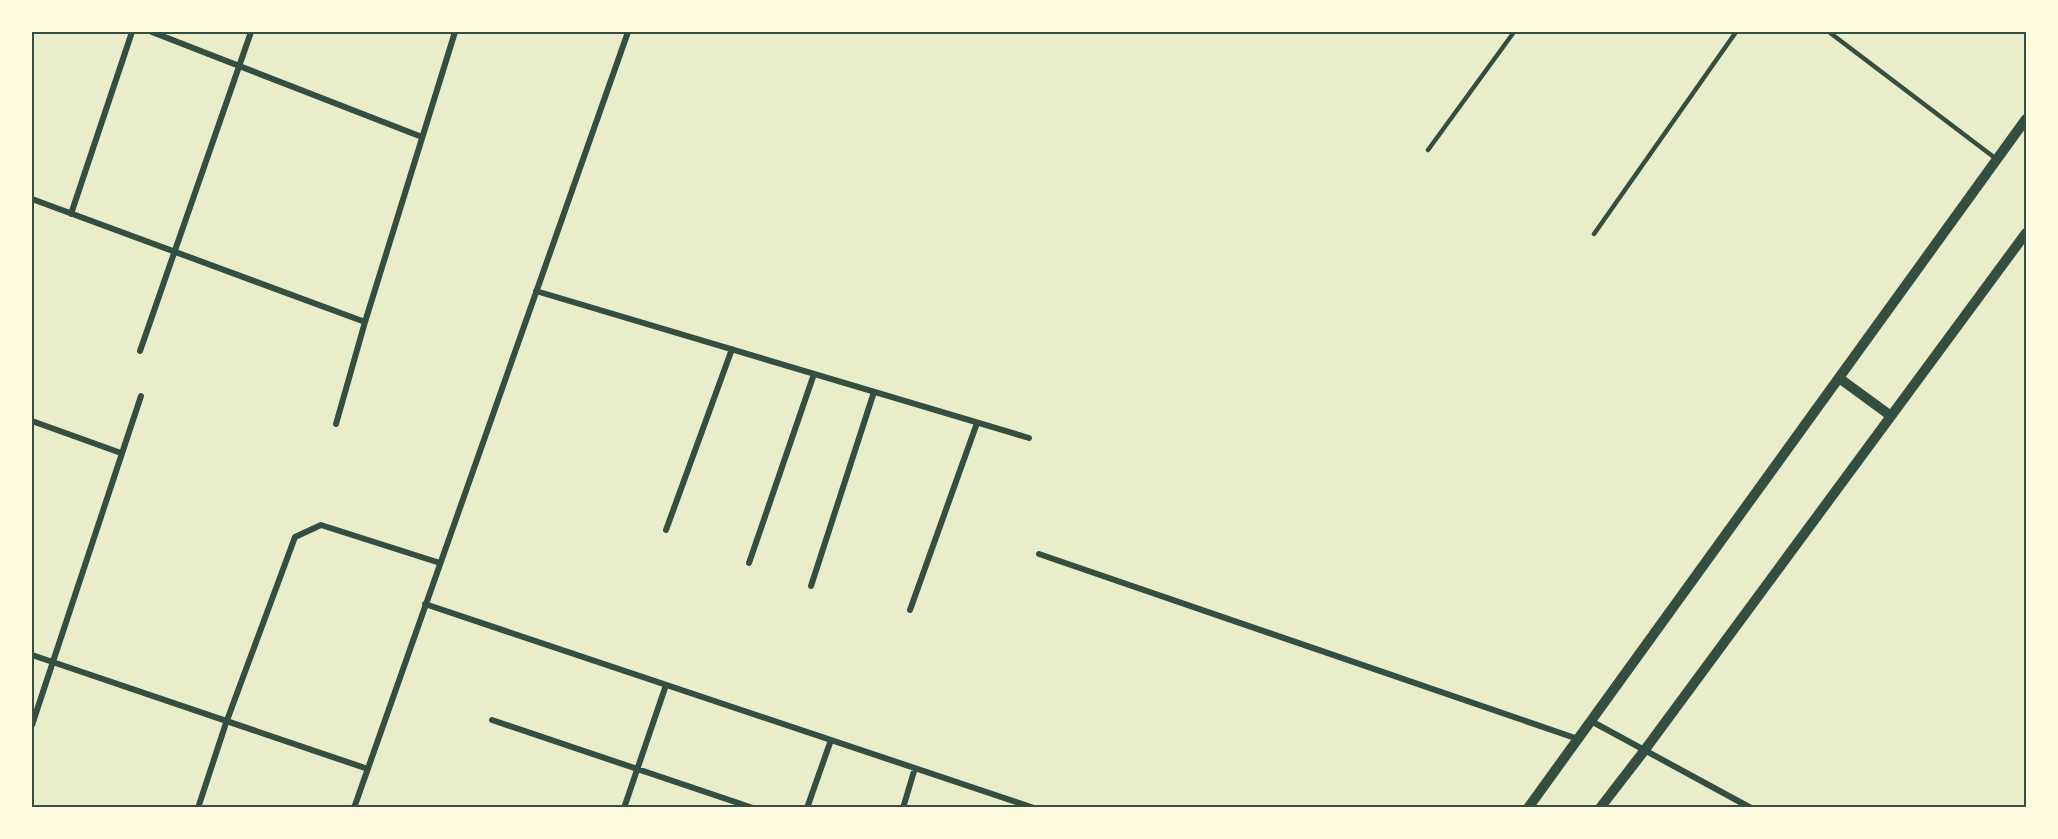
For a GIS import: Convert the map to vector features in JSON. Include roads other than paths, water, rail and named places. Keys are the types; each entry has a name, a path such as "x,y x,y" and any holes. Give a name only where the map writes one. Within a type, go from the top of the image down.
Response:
{"street":[{"path":"71,214 132,32"},
{"path":"152,32 422,137"},
{"path":"140,351 251,32"},
{"path":"336,424 454,32"},
{"path":"354,807 628,32"},
{"path":"1528,807 2026,119"},
{"path":"32,199 365,322"},
{"path":"1600,807 1644,751 2026,233"},
{"path":"537,291 1029,438"},
{"path":"666,530 732,349"},
{"path":"749,562 814,374"},
{"path":"1839,378 1891,416"},
{"path":"811,586 874,392"},
{"path":"32,725 141,396"},
{"path":"32,421 121,453"},
{"path":"910,610 977,423"},
{"path":"198,807 226,723 295,537 321,525 440,563"},
{"path":"1039,554 1578,739"},
{"path":"425,604 1034,807"},
{"path":"32,655 226,723 368,769"},
{"path":"624,807 666,685"},
{"path":"492,720 753,807"},
{"path":"1591,721 1751,807"},
{"path":"807,807 831,740"},
{"path":"903,807 915,768"},
{"path":"1002,807 1006,798"}],"lane":[{"path":"1428,150 1514,32"},
{"path":"1594,234 1736,32"},
{"path":"1829,32 1998,160"}]}
